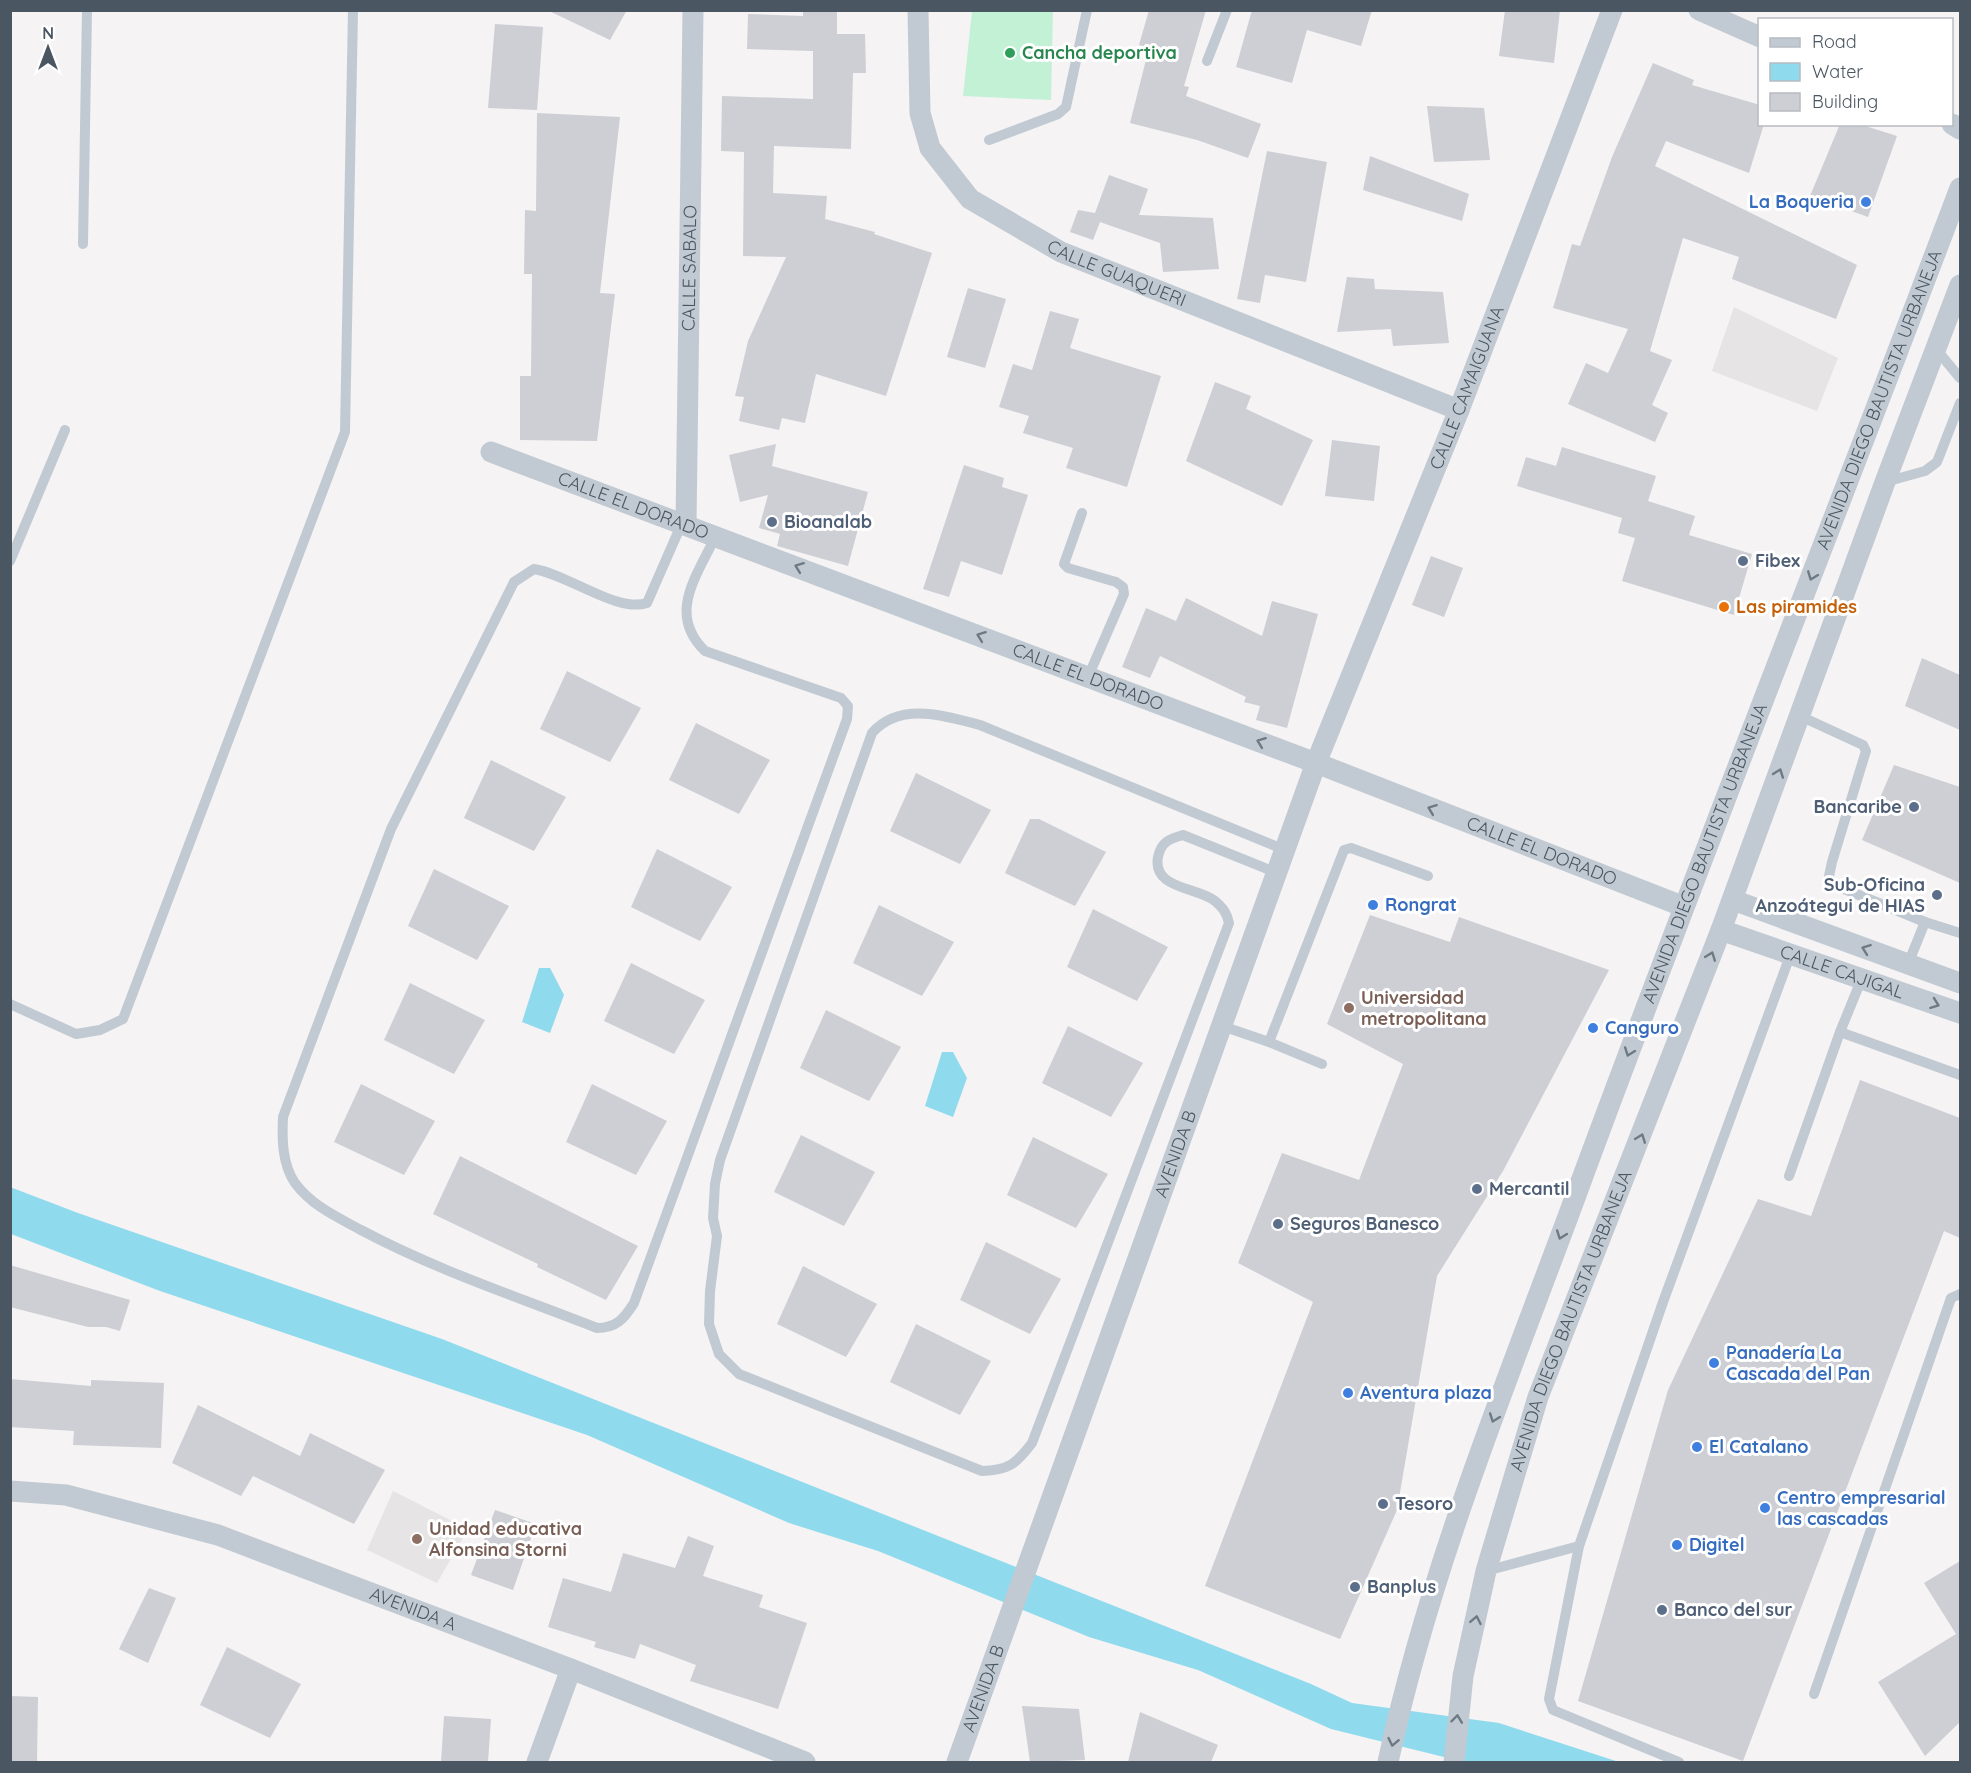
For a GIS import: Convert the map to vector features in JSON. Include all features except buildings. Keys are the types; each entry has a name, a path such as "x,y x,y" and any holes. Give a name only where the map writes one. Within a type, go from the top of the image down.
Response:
{"street":[{"name":"CALLE SABALO","path":"684,523 693,10"},
{"name":"CALLE GUAQUERI","path":"918,10 920,113 930,148 970,199 1062,252 1459,410"},
{"name":"CALLE CAMAIGUANA","path":"1316,763 1459,410 1612,10"},
{"path":"1699,10 1758,36"},
{"name":"AVENIDA DIEGO BAUTISTA URBANEJA","path":"1388,1762 1406,1680 1440,1565 1682,906 1960,188"},
{"name":"AVENIDA DIEGO BAUTISTA URBANEJA","path":"1454,1762 1463,1677 1486,1571 1538,1397 1733,900 1885,482 1936,349 1953,323 1960,285"},
{"name":"CALLE EL DORADO","path":"490,452 717,535 1316,763 1682,906"},
{"name":"AVENIDA B","path":"957,1762 1316,763"},
{"name":"CALLE CAJIGAL","path":"1733,900 1960,983"},
{"name":"CALLE CAJIGAL","path":"1721,930 1960,1013"},
{"name":"AVENIDA A","path":"10,1491 66,1495 218,1535 571,1669 806,1762"},
{"path":"537,1762 571,1669"}],"lane":[{"path":"83,244 87,10"},
{"path":"10,1004 76,1034 100,1030 123,1019 345,432 353,10"},
{"path":"989,140 1058,114 1066,107 1088,10"},
{"path":"1208,61 1227,10"},
{"path":"1936,349 1960,378"},
{"path":"1885,482 1925,471 1936,462 1960,403"},
{"path":"10,561 65,430"},
{"path":"1082,513 1064,564 1068,568 1116,582 1123,587 1124,594 1088,677"},
{"path":"684,523 647,603 626,604 552,572 534,569 514,582 391,829 284,1117 282,1139 286,1163 295,1182 318,1207 399,1250 597,1328 610,1328 618,1323 634,1303 847,719 848,706 841,698 705,651 698,644 689,631 685,615 686,600 717,535"},
{"path":"1277,873 1183,835 1167,839 1159,849 1157,863 1160,875 1171,883 1213,899 1227,912 1229,923 1032,1443 1019,1460 1002,1470 981,1471 739,1374 719,1354 709,1324 710,1291 717,1236 713,1218 715,1184 720,1160 872,733 880,724 910,714 940,714 980,725 1285,850"},
{"path":"1800,716 1863,745 1866,751 1832,862 1829,876 1832,884 1960,933"},
{"path":"1269,1042 1344,850 1351,848 1360,850 1428,876"},
{"path":"1908,964 1925,921"},
{"path":"1679,1762 1561,1716 1553,1710 1549,1699 1579,1546 1666,1291 1791,953"},
{"path":"1789,1176 1839,1032 1862,978"},
{"path":"1222,1026 1322,1064"},
{"path":"1839,1032 1960,1075"},
{"path":"1814,1694 1951,1298 1960,1294"},
{"path":"1486,1571 1579,1546"}],"shaded area":[{"path":"1734,307 1838,358 1817,411 1712,371"},
{"name":"Unidad educativa Alfonsina Storni","path":"393,1491 468,1529 437,1583 367,1550"}],"green space":[{"name":"Cancha deportiva","path":"972,11 1053,11 1051,100 963,96"}],"water":[{"path":"539,968 550,968 564,995 550,1033 522,1022"},
{"path":"942,1052 953,1052 967,1078 953,1117 925,1106"},
{"path":"10,1187 78,1213 442,1339 1311,1684 1352,1703 1499,1723 1619,1762 1464,1762 1331,1729 1198,1670 1089,1637 878,1551 789,1523 587,1435 160,1291 11,1234"}],"place":[{"name":"Cancha deportiva","path":"1010,53"},
{"name":"La Boqueria","path":"1866,202"},
{"name":"Bioanalab","path":"772,522"},
{"name":"Fibex","path":"1743,561"},
{"name":"Las piramides","path":"1724,607"},
{"name":"Bancaribe","path":"1914,807"},
{"name":"Sub-Oficina Anzoátegui de HIAS","path":"1937,895"},
{"name":"Rongrat","path":"1373,905"},
{"name":"Universidad metropolitana","path":"1349,1008"},
{"name":"Canguro","path":"1593,1028"},
{"name":"Mercantil","path":"1477,1189"},
{"name":"Seguros Banesco","path":"1278,1224"},
{"name":"Panadería La Cascada del Pan","path":"1714,1363"},
{"name":"Aventura plaza","path":"1348,1393"},
{"name":"El Catalano","path":"1697,1447"},
{"name":"Tesoro","path":"1383,1504"},
{"name":"Centro empresarial las cascadas","path":"1765,1508"},
{"name":"Unidad educativa Alfonsina Storni","path":"417,1539"},
{"name":"Digitel","path":"1677,1545"},
{"name":"Banplus","path":"1355,1587"},
{"name":"Banco del sur","path":"1662,1610"}]}
